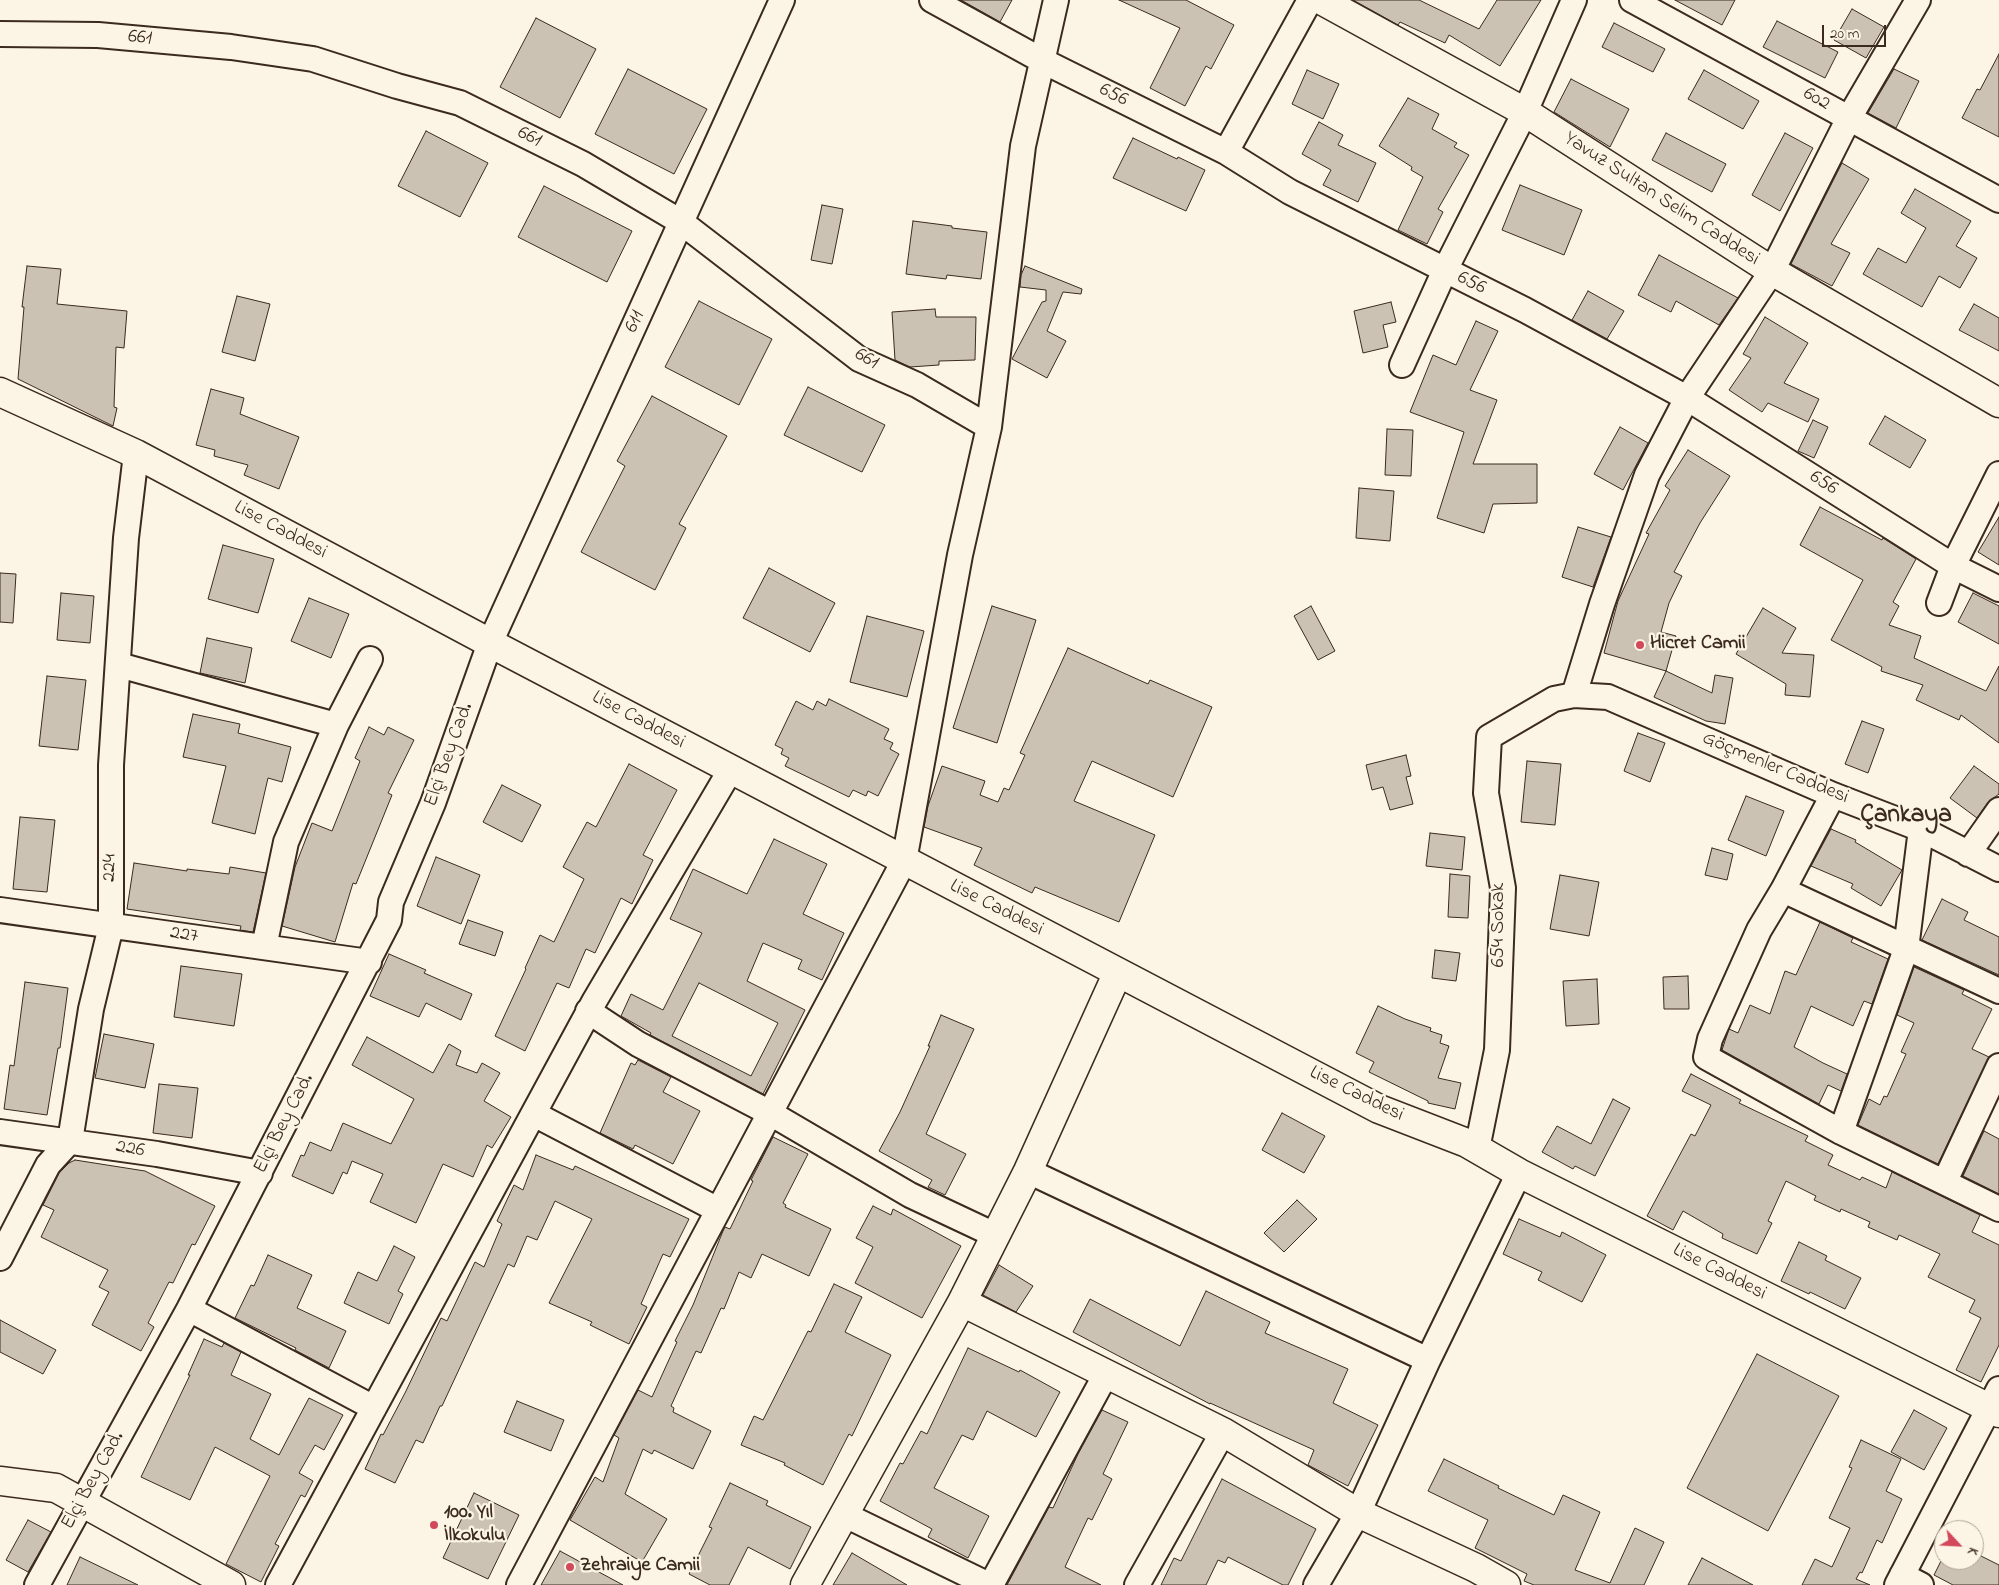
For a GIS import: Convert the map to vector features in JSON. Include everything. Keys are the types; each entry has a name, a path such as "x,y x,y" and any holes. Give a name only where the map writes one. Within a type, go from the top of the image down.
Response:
{"street":[{"name":"611","path":"490,644 782,0"},
{"name":"656","path":"932,0 1042,61 1226,152 1290,192 1525,310 1687,398 1953,566 1999,589"},
{"path":"519,1585 904,861 960,555 989,427 1023,146 1056,0"},
{"path":"1226,152 1310,0"},
{"name":"Yavuz Sultan Selim Caddesi","path":"1322,0 1525,112 1772,271 1999,403"},
{"path":"1402,365 1445,270 1525,112 1574,0"},
{"name":"602","path":"1632,0 1999,200"},
{"path":"1574,695 1602,604 1647,476 1687,398 1772,271 1849,118 1918,0"},
{"name":"661","path":"0,34 98,35 231,47 313,59 397,86 460,103 582,164 681,222 859,359 917,385 989,427"},
{"name":"Lise Caddesi","path":"0,392 136,454 490,644 1380,1109 1467,1143 1519,1173 1996,1403"},
{"name":"224","path":"70,1140 91,1009 111,926 111,766 126,538 136,454"},
{"path":"1939,603 1953,566 1999,474"},
{"name":"Elçi Bey Cad.","path":"37,1585 189,1309 369,962 389,920 391,902 433,804 490,644"},
{"path":"264,947 286,842 336,725 370,658"},
{"path":"118,665 336,725"},
{"name":"Göçmenler Caddesi","path":"1574,695 1608,697 1833,795 1921,829 1999,869"},
{"name":"654 Sokak","path":"1477,1149 1497,1050 1503,888 1486,793 1490,737 1554,699 1574,695"},
{"path":"278,1585 588,1012 731,769"},
{"path":"1833,795 1783,890 1759,930 1710,1039 1706,1058 1841,1132 1999,1209"},
{"path":"1968,854 1999,810"},
{"path":"1841,1132 1906,949 1921,829"},
{"path":"1783,890 1999,991"},
{"name":"227","path":"0,910 369,962"},
{"path":"805,1585 962,1302 1028,1171 1118,972"},
{"path":"588,1012 638,1044 770,1113 910,1195 995,1235"},
{"path":"1944,1182 1999,1066"},
{"path":"534,1114 718,1210"},
{"name":"226","path":"0,1132 70,1140 260,1173"},
{"path":"0,1258 48,1165 70,1140"},
{"path":"1028,1171 1428,1360"},
{"path":"1316,1585 1358,1513 1428,1360 1519,1173"},
{"path":"962,1302 1223,1432 1358,1513 1471,1576 1506,1585"},
{"path":"189,1309 374,1408"},
{"path":"845,1515 990,1585 1106,1374"},
{"path":"1907,1582 1996,1403"},
{"path":"1137,1585 1223,1432"},
{"path":"0,1482 56,1488 231,1585"}],"building":[{"path":"961,0 1012,0 1000,22"},
{"path":"1119,0 1186,0 1234,25 1211,69 1206,66 1185,106 1150,88 1180,28"},
{"path":"1353,0 1419,0 1479,29 1497,0 1541,0 1500,66 1449,35 1445,43 1400,22 1398,25"},
{"path":"1675,0 1735,0 1722,25"},
{"path":"1852,9 1884,27 1866,58 1834,40"},
{"path":"536,18 596,49 560,118 500,87"},
{"path":"1777,21 1838,52 1825,78 1763,47"},
{"path":"1614,23 1665,49 1653,72 1602,47"},
{"path":"1999,54 1999,137 1962,118 1977,89 1980,90"},
{"path":"628,69 707,109 674,174 595,134"},
{"path":"1894,69 1919,81 1896,128 1868,113"},
{"path":"1307,70 1339,84 1323,119 1292,104"},
{"path":"1704,70 1759,101 1743,129 1688,99"},
{"path":"1571,79 1629,109 1610,147 1554,112"},
{"path":"1408,98 1439,114 1432,129 1457,143 1454,147 1469,155 1438,209 1443,212 1427,244 1398,230 1423,177 1411,170 1412,167 1379,146"},
{"path":"1319,122 1343,135 1338,145 1376,163 1358,202 1323,185 1331,170 1302,154"},
{"path":"426,131 488,163 460,217 398,186"},
{"path":"1666,133 1726,164 1712,192 1652,160"},
{"path":"1785,133 1813,148 1780,211 1752,195"},
{"path":"1133,138 1205,170 1186,211 1113,178"},
{"path":"1842,163 1869,179 1831,244 1850,253 1832,286 1791,264"},
{"path":"1520,185 1582,210 1564,255 1502,230"},
{"path":"544,186 632,231 607,282 518,237"},
{"path":"1915,189 1971,221 1956,246 1977,258 1960,288 1939,276 1922,307 1863,274 1878,248 1906,263 1926,228 1901,213"},
{"path":"822,205 843,209 832,264 811,260"},
{"path":"913,221 987,232 981,279 947,275 946,279 906,274"},
{"path":"1659,255 1738,298 1719,325 1676,301 1671,312 1638,295"},
{"path":"27,266 61,269 57,304 127,311 124,348 116,347 114,407 117,408 113,426 18,379 24,307 22,307"},
{"path":"1025,266 1082,289 1081,294 1063,292 1047,331 1066,341 1047,378 1012,359 1042,302 1046,301 1046,290 1020,287 1021,275"},
{"path":"1588,291 1624,311 1607,339 1572,320"},
{"path":"237,296 270,304 255,361 222,352"},
{"path":"699,301 772,339 739,405 665,367"},
{"path":"1391,302 1396,322 1383,325 1388,347 1363,353 1354,311"},
{"path":"1974,304 1999,318 1999,351 1959,330"},
{"path":"935,309 936,317 976,317 975,360 939,361 939,365 910,367 895,360 892,312"},
{"path":"1765,317 1808,343 1784,383 1819,399 1808,422 1768,403 1762,412 1729,390 1751,358 1743,354"},
{"path":"1476,321 1498,331 1470,390 1497,400 1473,464 1537,464 1537,503 1493,504 1484,533 1437,518 1464,432 1410,412 1433,355 1456,365"},
{"path":"808,387 885,425 862,472 784,435"},
{"path":"211,389 244,398 240,414 299,437 279,489 244,475 248,465 214,456 215,450 196,445"},
{"path":"652,396 727,436 679,524 686,528 655,590 581,552 625,466 617,461"},
{"path":"1885,416 1926,440 1910,468 1869,444"},
{"path":"1813,420 1828,427 1814,458 1798,451"},
{"path":"1620,427 1648,443 1623,490 1594,474"},
{"path":"1387,429 1413,430 1411,476 1385,475"},
{"path":"1688,450 1730,476 1700,523 1674,572 1682,576 1669,603 1661,632 1676,636 1666,671 1604,653 1618,601 1649,534 1646,533 1670,490 1665,486"},
{"path":"1359,488 1394,491 1390,541 1356,538"},
{"path":"1820,507 1882,540 1883,538 1916,559 1893,602 1899,606 1889,625 1921,636 1914,658 1986,691 1999,666 1999,743 1961,715 1959,720 1916,700 1923,685 1881,671 1882,667 1831,640 1863,580 1800,545"},
{"path":"1999,517 1999,565 1978,552"},
{"path":"1578,527 1611,537 1593,587 1562,577"},
{"path":"223,545 274,559 258,613 208,599"},
{"path":"769,568 835,603 810,652 743,618"},
{"path":"0,573 16,574 13,623 0,622"},
{"path":"61,593 94,596 90,643 57,640"},
{"path":"1973,593 1999,606 1999,644 1958,622"},
{"path":"309,598 349,614 331,658 291,641"},
{"path":"992,606 1036,620 997,743 953,728"},
{"path":"1311,606 1335,651 1318,660 1294,616"},
{"path":"1763,608 1796,628 1782,653 1814,655 1810,697 1785,695 1786,684 1736,654"},
{"path":"867,616 924,631 907,697 850,682"},
{"path":"207,638 252,648 245,683 200,673"},
{"path":"1068,648 1148,684 1150,680 1212,707 1173,797 1092,761 1074,801 1155,835 1119,922 1035,887 1032,893 974,865 982,848 924,827 928,806 942,766 985,781 980,795 998,802 1004,788 1009,790 1025,755 1020,753"},
{"path":"1666,671 1712,693 1715,675 1733,678 1725,724 1706,721 1654,697"},
{"path":"47,676 86,680 78,750 39,746"},
{"path":"829,699 889,729 884,739 893,743 890,749 899,754 878,796 868,791 866,796 853,790 849,797 785,766 789,758 781,754 783,749 775,745 796,701 813,710 817,701 826,706"},
{"path":"193,714 240,724 238,733 291,747 282,782 268,778 255,834 212,823 226,766 183,757"},
{"path":"1862,721 1884,729 1868,773 1845,764"},
{"path":"369,727 384,735 388,727 414,740 388,793 392,795 356,884 353,883 335,942 282,926 295,867 312,823 332,831 360,761 355,758"},
{"path":"1638,733 1665,743 1650,782 1624,771"},
{"path":"1406,755 1411,776 1406,777 1413,804 1390,810 1383,787 1372,790 1366,765"},
{"path":"1527,761 1561,764 1555,825 1521,822"},
{"path":"629,764 677,790 643,855 653,860 632,904 621,898 595,953 586,949 569,988 557,983 525,1051 495,1036 540,935 554,942 584,879 563,867 587,822 596,827"},
{"path":"1974,766 1999,784 1999,794 1988,802 1977,818 1950,798"},
{"path":"502,785 541,805 522,842 483,822"},
{"path":"1746,796 1784,811 1766,856 1728,840"},
{"path":"20,817 55,820 47,892 13,889"},
{"path":"1831,829 1856,840 1855,842 1902,870 1881,906 1851,888 1853,884 1811,866"},
{"path":"1430,833 1465,837 1462,870 1426,866"},
{"path":"774,839 827,864 803,914 844,933 822,980 798,969 802,960 763,943 747,981 805,1010 763,1094 650,1035 651,1033 621,1016 631,994 663,1010 702,933 670,919 693,869 747,894","holes":["699,983 778,1023 751,1076 672,1036"]},
{"path":"1712,848 1733,854 1727,880 1705,875"},
{"path":"436,857 480,875 461,924 417,906"},
{"path":"134,863 187,871 187,869 229,874 230,867 266,873 253,932 240,930 241,926 127,909"},
{"path":"1450,874 1470,876 1468,918 1448,917"},
{"path":"1560,875 1599,882 1589,936 1550,929"},
{"path":"1942,899 1968,912 1964,920 1999,937 1999,975 1922,940"},
{"path":"468,920 503,932 495,956 459,944"},
{"path":"1820,922 1853,938 1851,942 1888,959 1872,1004 1864,1001 1853,1026 1811,1006 1794,1047 1847,1074 1841,1091 1828,1085 1819,1104 1722,1050 1729,1029 1738,1033 1750,1005 1770,1014 1785,971 1796,975"},
{"path":"1435,950 1460,953 1456,981 1432,978"},
{"path":"389,954 426,970 424,973 472,994 461,1020 426,1003 419,1017 370,996"},
{"path":"181,966 242,974 234,1026 174,1017"},
{"path":"1914,967 1964,990 1962,994 1992,1009 1972,1049 1989,1057 1938,1164 1858,1125 1869,1099 1880,1105 1884,1096 1887,1097 1906,1054 1901,1052 1914,1023 1897,1015"},
{"path":"1688,976 1689,1009 1664,1009 1663,977"},
{"path":"1597,979 1599,1024 1566,1026 1563,981"},
{"path":"25,982 68,988 60,1048 58,1048 47,1115 4,1109 10,1065 14,1066"},
{"path":"1378,1006 1405,1019 1431,1028 1430,1031 1442,1035 1440,1043 1449,1046 1438,1078 1461,1083 1455,1109 1428,1103 1428,1101 1369,1072 1374,1062 1356,1053"},
{"path":"941,1015 974,1029 926,1134 966,1154 945,1195 928,1187 932,1180 879,1151 900,1112 930,1046 928,1046"},
{"path":"104,1034 154,1044 145,1088 95,1078"},
{"path":"367,1037 433,1073 449,1044 461,1051 456,1065 477,1073 482,1063 500,1073 484,1101 511,1117 492,1148 487,1145 473,1177 443,1164 416,1223 370,1202 383,1174 352,1161 347,1174 343,1172 333,1194 292,1176 301,1155 304,1156 310,1142 331,1151 343,1123 391,1144 414,1099 352,1065"},
{"path":"638,1060 671,1077 663,1092 700,1111 673,1164 635,1145 633,1149 600,1133 631,1063 635,1065"},
{"path":"1691,1074 1741,1100 1739,1103 1808,1136 1805,1141 1833,1155 1828,1165 1860,1180 1862,1177 1886,1188 1892,1172 1980,1215 1972,1232 1999,1245 1999,1345 1981,1382 1956,1370 1981,1318 1969,1312 1975,1300 1928,1277 1940,1254 1899,1235 1897,1240 1868,1227 1870,1222 1841,1209 1840,1212 1814,1200 1816,1196 1786,1181 1768,1221 1772,1223 1757,1254 1722,1238 1723,1234 1683,1211 1673,1230 1647,1216 1691,1134 1695,1136 1711,1105 1682,1091"},
{"path":"159,1084 198,1088 192,1138 153,1133"},
{"path":"1613,1099 1630,1108 1595,1176 1575,1166 1573,1169 1542,1152 1557,1126 1591,1144"},
{"path":"1282,1113 1325,1136 1304,1173 1262,1150"},
{"path":"1984,1131 1999,1139 1999,1194 1963,1176"},
{"path":"773,1137 808,1154 783,1203 786,1205 785,1207 831,1229 809,1276 762,1254 751,1278 739,1272 724,1309 721,1308 701,1353 696,1351 671,1406 674,1408 673,1412 711,1431 693,1469 654,1450 652,1454 643,1449 625,1494 667,1519 642,1562 570,1520 595,1477 603,1482 619,1438 614,1435 638,1390 652,1397 677,1342 675,1341 693,1305 723,1231 725,1227 730,1229 753,1181 751,1180"},
{"path":"536,1155 573,1170 575,1166 689,1219 670,1257 663,1254 641,1304 647,1307 629,1344 590,1325 592,1322 549,1303 592,1219 555,1201 537,1240 527,1236 514,1267 508,1264 423,1443 416,1440 395,1483 365,1469 381,1434 383,1435 405,1393 441,1318 447,1321 475,1262 484,1267 502,1224 497,1221 514,1185 523,1190"},
{"path":"75,1160 145,1171 215,1206 195,1245 192,1244 173,1283 169,1282 148,1323 154,1327 141,1351 92,1325 109,1292 99,1287 108,1270 41,1237 54,1210 43,1205 59,1173"},
{"path":"1297,1200 1317,1219 1284,1252 1264,1233"},
{"path":"873,1206 891,1215 893,1209 961,1246 922,1318 855,1283 873,1247 856,1238"},
{"path":"1519,1219 1560,1237 1562,1232 1606,1255 1582,1302 1538,1280 1542,1272 1503,1254"},
{"path":"1799,1242 1827,1256 1825,1260 1861,1278 1845,1309 1810,1292 1809,1294 1781,1281"},
{"path":"394,1246 415,1257 398,1291 403,1294 389,1324 344,1303 358,1272 377,1281"},
{"path":"268,1255 312,1275 297,1308 346,1331 329,1368 295,1350 296,1348 235,1318 251,1285 254,1286"},
{"path":"999,1265 1033,1286 1016,1312 983,1295"},
{"path":"834,1284 862,1297 845,1332 891,1355 852,1436 849,1434 823,1485 784,1465 785,1463 741,1445 754,1416 763,1420 808,1331 811,1332"},
{"path":"1206,1291 1270,1322 1265,1333 1348,1369 1333,1403 1378,1425 1348,1486 1308,1465 1314,1450 1210,1404 1073,1332 1090,1299 1180,1346"},
{"path":"0,1320 56,1350 43,1374 0,1352"},
{"path":"204,1339 222,1347 224,1343 241,1352 231,1375 271,1394 250,1439 279,1455 309,1398 343,1415 324,1450 315,1445 299,1473 313,1481 305,1497 301,1495 275,1544 279,1546 261,1582 226,1564 270,1476 215,1447 190,1500 141,1477 190,1375 188,1375"},
{"path":"968,1348 1019,1372 1020,1370 1060,1392 1036,1437 987,1411 973,1440 962,1435 934,1488 989,1516 968,1558 928,1537 932,1529 880,1501 900,1463 903,1464 921,1431 927,1434"},
{"path":"1757,1354 1839,1396 1768,1531 1687,1488"},
{"path":"517,1401 564,1420 551,1451 504,1432"},
{"path":"1102,1410 1128,1422 1103,1474 1112,1479 1092,1520 1088,1518 1065,1567 1101,1585 1007,1585 1049,1507 1053,1508 1078,1454"},
{"path":"1914,1410 1947,1428 1924,1470 1891,1452"},
{"path":"1861,1440 1901,1459 1886,1491 1902,1499 1882,1543 1877,1540 1862,1573 1860,1572 1856,1579 1870,1585 1802,1585 1815,1559 1832,1567 1850,1528 1829,1518 1852,1468 1849,1467"},
{"path":"1444,1459 1554,1515 1563,1495 1600,1512 1575,1570 1610,1583 1635,1528 1664,1542 1644,1585 1534,1585 1524,1581 1527,1574 1475,1548 1488,1520 1428,1491"},
{"path":"1222,1479 1316,1529 1288,1585 1283,1585 1228,1557 1225,1563 1218,1560 1206,1585 1161,1585 1174,1558 1181,1561"},
{"path":"730,1483 768,1501 766,1505 811,1527 790,1569 748,1547 729,1585 710,1585 689,1574 712,1528 709,1527"},
{"path":"474,1493 519,1515 488,1579 443,1558"},
{"path":"28,1520 51,1532 28,1572 6,1560"},
{"name":"Zehraiye Camii","path":"560,1551 623,1585 541,1585"},
{"path":"852,1553 907,1585 833,1585"},
{"path":"80,1557 138,1585 67,1585"},
{"path":"1702,1558 1753,1585 1688,1585"},
{"path":"1984,1558 1999,1565 1999,1585 1953,1585 1934,1575 1936,1570 1984,1570"}],"place":[{"name":"Hicret Camii","path":"1640,645"},
{"name":"100. Yıl İlkokulu","path":"434,1525"},
{"name":"Zehraiye Camii","path":"570,1567"}],"district":[{"name":"Çankaya","path":"1906,817"}]}
